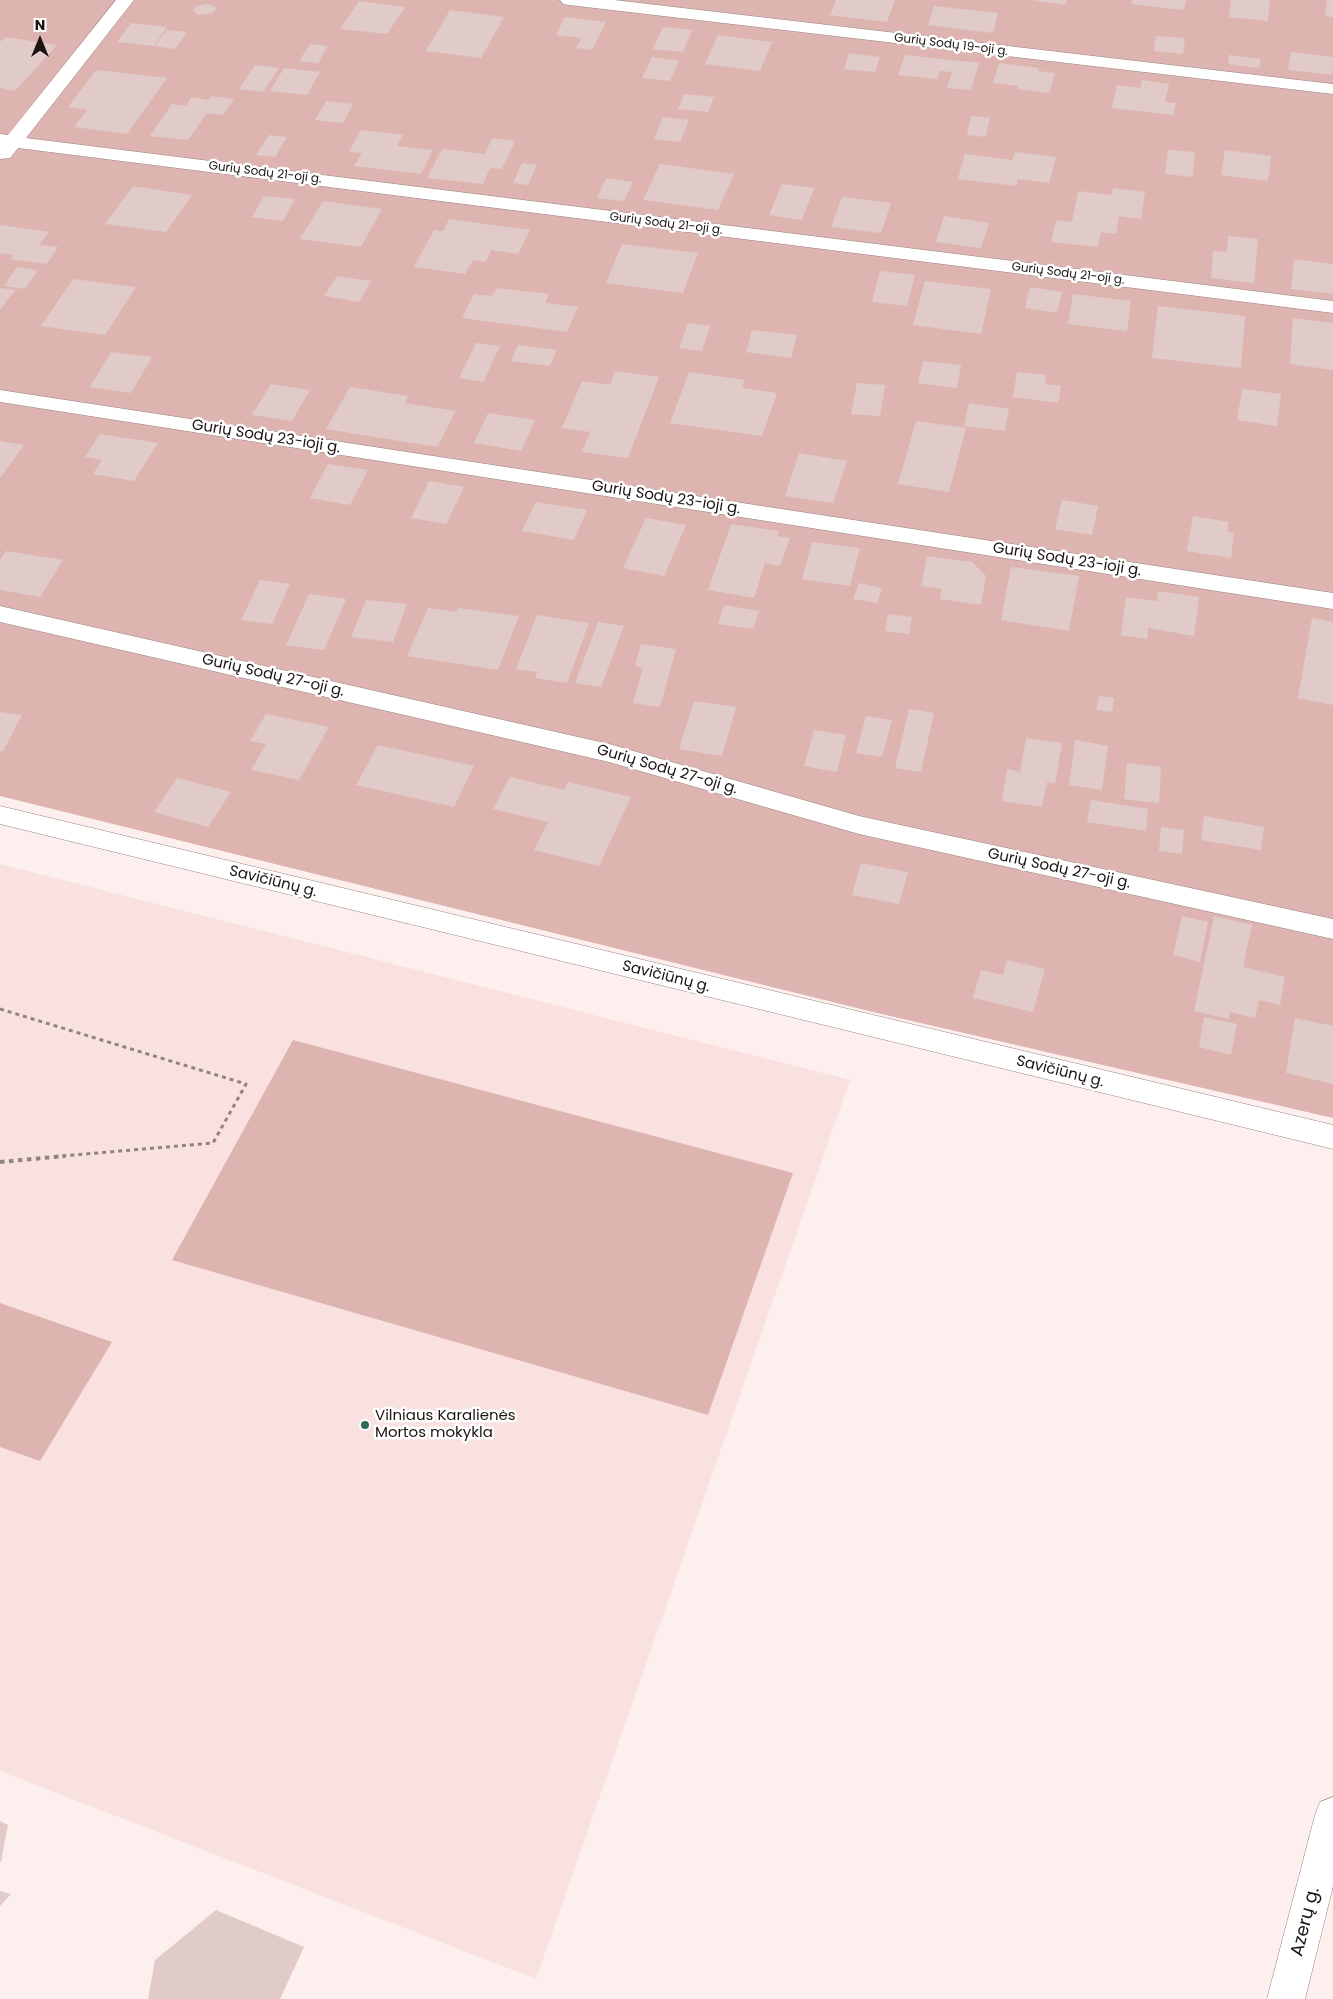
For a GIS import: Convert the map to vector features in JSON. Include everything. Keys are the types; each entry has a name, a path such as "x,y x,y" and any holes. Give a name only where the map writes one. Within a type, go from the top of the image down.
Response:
{"street":[{"path":"0,157 6,141 124,0"},
{"name":"Gurių Sodų 19-oji g.","path":"569,0 1333,90"},
{"name":"Gurių Sodų 21-oji g.","path":"6,141 1333,307"},
{"name":"Gurių Sodų 23-ioji g.","path":"0,396 1333,601"},
{"name":"Gurių Sodų 27-oji g.","path":"0,614 609,753 859,825 1333,929"},
{"name":"Savičiūnų g.","path":"0,815 1333,1137"},
{"name":"Azerų g.","path":"1286,1999 1333,1815"}],"path":[{"path":"0,1009 246,1084 213,1143 0,1162"}],"shaded area":[{"path":"0,0 1333,0 1333,1118 877,1013 0,796"},
{"name":"Vilniaus Karalienės Mortos mokykla","path":"0,864 850,1080 536,1979 0,1771"},
{"path":"293,1040 793,1173 708,1415 172,1260"},
{"path":"0,1303 112,1342 40,1461 0,1447"}],"building":[{"path":"836,0 895,0 887,22 830,15"},
{"path":"1032,0 1067,0 1066,5"},
{"path":"1132,0 1186,0 1184,10 1131,4"},
{"path":"1231,0 1270,0 1268,21 1229,17"},
{"path":"1327,0 1333,0 1333,17 1325,16"},
{"path":"359,1 405,7 387,34 340,29"},
{"path":"208,4 216,9 212,13 198,15 193,11 195,6"},
{"path":"934,6 998,13 993,33 928,25"},
{"path":"450,10 504,17 481,58 426,51"},
{"path":"565,17 606,22 592,50 576,48 582,38 556,35"},
{"path":"131,23 167,27 154,46 117,42"},
{"path":"663,27 692,30 683,52 653,49"},
{"path":"167,30 187,32 175,49 155,46"},
{"path":"718,35 772,42 760,71 705,64"},
{"path":"1156,36 1185,38 1183,54 1154,51"},
{"path":"5,37 57,45 15,91 0,88 0,42"},
{"path":"310,44 328,46 318,63 299,61"},
{"path":"1291,52 1333,57 1332,75 1288,70"},
{"path":"849,53 880,57 875,72 844,69"},
{"path":"905,55 979,63 971,90 947,88 952,72 940,71 937,79 898,75"},
{"path":"1229,55 1261,59 1259,68 1228,64"},
{"path":"652,57 679,61 670,81 642,78"},
{"path":"999,63 1039,68 1038,71 1055,73 1049,93 1017,89 1018,86 993,83"},
{"path":"255,65 279,68 263,92 239,89"},
{"path":"284,68 320,72 307,95 270,91"},
{"path":"96,70 167,78 127,134 74,127 87,110 68,107"},
{"path":"1142,80 1169,84 1165,102 1176,103 1173,115 1112,108 1117,85 1140,88"},
{"path":"684,94 714,97 708,112 678,109"},
{"path":"211,96 234,99 223,115 207,113 188,140 150,136 172,104 186,106 191,97 209,100"},
{"path":"326,101 353,104 343,123 315,120"},
{"path":"971,116 990,118 986,137 967,135"},
{"path":"663,117 689,120 680,142 654,139"},
{"path":"361,130 403,135 397,146 433,150 421,174 354,166 362,153 349,152"},
{"path":"269,135 287,137 275,157 256,155"},
{"path":"492,138 515,141 502,169 490,168 483,184 427,178 442,149 485,154"},
{"path":"1168,150 1195,152 1193,177 1165,174"},
{"path":"1225,150 1271,156 1268,181 1221,175"},
{"path":"1015,152 1056,157 1049,183 1018,179 1016,186 958,179 965,154 1012,160"},
{"path":"522,163 537,165 528,185 513,183"},
{"path":"660,164 734,174 718,210 643,200"},
{"path":"606,178 633,182 624,201 597,198"},
{"path":"782,184 814,188 802,220 769,215"},
{"path":"133,186 192,195 166,232 105,224"},
{"path":"1113,188 1145,192 1141,219 1119,216 1116,234 1101,232 1098,247 1051,242 1056,220 1072,222 1078,191 1112,195"},
{"path":"264,196 295,199 283,221 252,217"},
{"path":"842,197 891,203 881,233 831,227"},
{"path":"323,201 382,209 361,247 300,239"},
{"path":"944,216 989,223 981,248 936,242"},
{"path":"449,219 530,230 518,254 491,250 486,262 473,260 465,274 414,267 434,230 443,231"},
{"path":"0,225 49,232 39,245 58,247 47,264 10,259 13,255 0,253"},
{"path":"1228,236 1258,239 1254,283 1211,278 1213,251 1227,252"},
{"path":"622,244 698,253 683,293 606,283"},
{"path":"1294,259 1333,264 1333,294 1291,289"},
{"path":"17,267 38,270 25,289 4,286"},
{"path":"880,271 915,275 907,306 872,302"},
{"path":"337,276 371,281 359,302 324,296"},
{"path":"73,279 136,287 105,335 41,326"},
{"path":"925,281 991,289 981,334 913,325"},
{"path":"1030,287 1062,292 1057,313 1025,308"},
{"path":"0,288 15,290 0,310"},
{"path":"497,288 549,294 545,303 578,307 567,332 462,318 474,294 492,296"},
{"path":"1073,294 1131,301 1127,331 1068,324"},
{"path":"1158,306 1245,316 1241,368 1152,358"},
{"path":"1293,318 1333,323 1333,370 1290,364"},
{"path":"688,323 710,326 702,351 679,348"},
{"path":"752,330 797,335 791,358 746,352"},
{"path":"476,343 500,346 483,382 459,378"},
{"path":"518,345 557,350 550,366 511,361"},
{"path":"111,352 152,357 131,393 90,387"},
{"path":"923,361 961,365 957,388 918,383"},
{"path":"615,371 659,377 628,458 582,452 590,432 562,428 582,381 610,385"},
{"path":"689,372 745,380 742,388 777,393 762,436 670,423"},
{"path":"1017,372 1046,375 1045,384 1061,386 1058,403 1013,397"},
{"path":"857,383 885,385 880,416 851,414"},
{"path":"271,384 310,390 292,421 252,415"},
{"path":"350,387 408,396 405,403 456,411 437,447 326,429"},
{"path":"1242,389 1281,394 1277,426 1237,420"},
{"path":"969,403 1009,409 1005,431 964,426"},
{"path":"488,413 535,420 521,451 474,443"},
{"path":"916,421 966,428 949,492 898,484"},
{"path":"100,434 158,443 134,481 93,474 102,460 85,457"},
{"path":"0,441 24,445 0,478"},
{"path":"799,453 847,461 833,503 785,496"},
{"path":"328,464 368,470 350,505 310,498"},
{"path":"429,481 464,487 446,524 411,518"},
{"path":"1062,500 1098,506 1092,535 1055,529"},
{"path":"536,502 587,510 574,540 522,531"},
{"path":"1193,516 1229,522 1227,532 1234,533 1231,558 1187,551"},
{"path":"646,518 686,525 664,576 623,568"},
{"path":"731,524 779,531 777,536 790,538 780,566 765,563 754,598 708,590"},
{"path":"812,542 860,548 850,586 802,579"},
{"path":"6,551 63,560 40,597 0,590 0,560"},
{"path":"927,556 972,562 986,576 981,605 940,599 942,589 921,586"},
{"path":"1011,567 1079,576 1069,631 1001,620"},
{"path":"260,580 290,584 272,624 241,620"},
{"path":"859,583 882,588 877,603 853,599"},
{"path":"1158,591 1199,597 1194,636 1148,628 1147,639 1121,635 1126,597 1157,601"},
{"path":"309,594 346,599 324,650 286,645"},
{"path":"366,600 407,604 393,642 351,637"},
{"path":"724,605 759,611 753,629 718,624"},
{"path":"428,608 456,612 458,608 519,616 498,670 407,656"},
{"path":"888,614 912,617 909,634 885,631"},
{"path":"537,615 589,623 567,683 535,678 537,672 516,669"},
{"path":"1312,618 1333,622 1333,705 1298,698"},
{"path":"598,622 624,626 601,687 575,683"},
{"path":"641,644 676,649 660,707 633,703 643,668 635,666"},
{"path":"1099,696 1114,698 1112,712 1096,710"},
{"path":"694,701 736,707 722,756 679,749"},
{"path":"909,709 934,713 921,772 895,768"},
{"path":"0,712 22,715 3,751 0,751"},
{"path":"266,714 329,727 299,780 251,770 266,744 250,741"},
{"path":"866,716 892,720 882,757 856,753"},
{"path":"814,730 846,735 837,772 804,766"},
{"path":"1026,738 1062,743 1055,783 1047,782 1042,807 1002,801 1007,769 1020,772"},
{"path":"1075,740 1108,746 1102,790 1069,785"},
{"path":"378,745 474,766 454,807 356,785"},
{"path":"1127,763 1161,767 1159,803 1124,799"},
{"path":"510,777 564,790 568,782 631,797 599,866 534,850 548,822 493,809"},
{"path":"177,778 231,792 208,827 154,812"},
{"path":"1091,800 1148,809 1146,831 1087,822"},
{"path":"1204,816 1264,827 1261,850 1201,840"},
{"path":"1161,827 1184,830 1182,854 1159,851"},
{"path":"861,863 908,872 899,904 852,895"},
{"path":"1182,916 1208,922 1200,962 1173,955"},
{"path":"1214,916 1252,925 1243,967 1285,977 1280,1005 1259,1000 1255,1018 1230,1012 1229,1019 1194,1011"},
{"path":"1007,960 1045,969 1033,1012 973,998 981,970 1003,975"},
{"path":"1204,1017 1237,1024 1231,1055 1199,1047"},
{"path":"1295,1018 1333,1026 1333,1084 1286,1073"},
{"path":"0,1821 8,1825 1,1862 0,1862"},
{"path":"0,1891 11,1894 0,1906"},
{"path":"216,1910 304,1947 280,1999 148,1999 155,1960"}],"place":[{"name":"Vilniaus Karalienės Mortos mokykla","path":"365,1425"}]}
